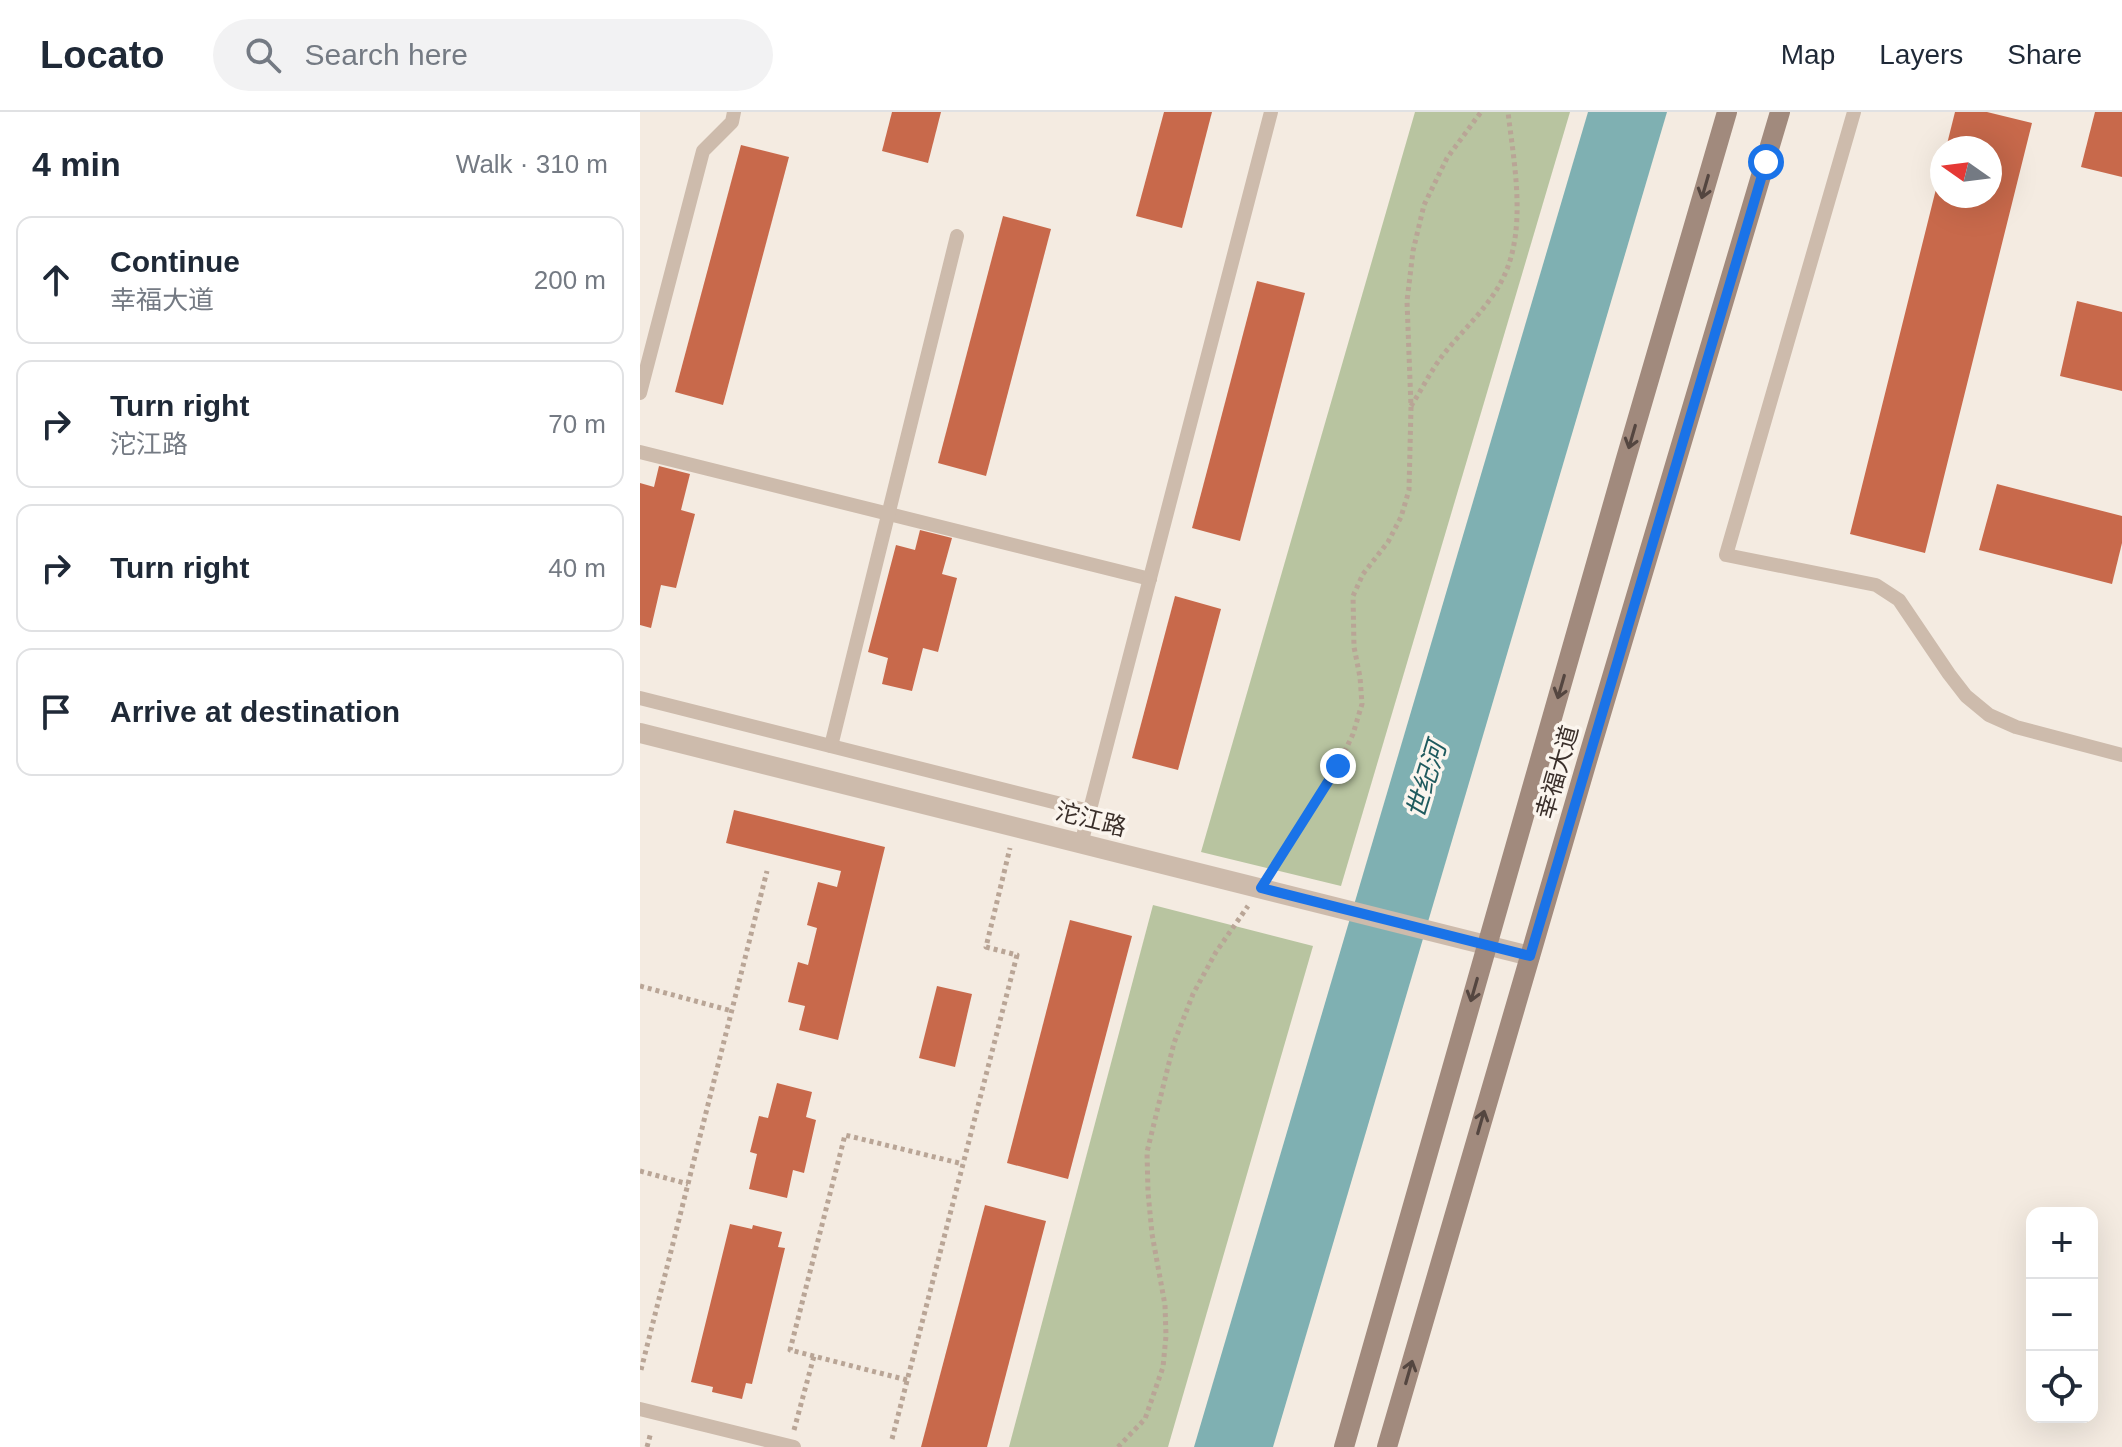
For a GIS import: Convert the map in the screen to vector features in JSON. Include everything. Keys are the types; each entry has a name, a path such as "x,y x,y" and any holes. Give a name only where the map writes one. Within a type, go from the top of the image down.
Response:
{"main road":[{"name":"幸福大道","path":"1344,1447 1485,945 1727,112"},
{"name":"幸福大道","path":"1387,1447 1780,112"}],"street":[{"name":"沱江路","path":"640,733 1530,956"}],"lane":[{"path":"640,393 703,151 732,122 734,112"},
{"path":"1081,844 1271,112"},
{"path":"1854,112 1726,555 1876,585 1899,600 1966,696 1989,715 2016,727 2122,755"},
{"path":"831,746 957,236"},
{"path":"640,452 1150,579"},
{"path":"640,698 1089,811"},
{"path":"640,1409 770,1444 791,1446"}],"path":[{"path":"1118,1447 1145,1419 1163,1367 1165,1305 1152,1234 1147,1152 1174,1043 1193,994 1216,952 1331,778 1353,734 1362,704 1354,647 1353,596 1363,574 1388,542 1401,517 1409,490 1411,407 1407,301 1417,236 1424,205 1447,158 1481,112"},
{"path":"1411,407 1440,360 1477,316 1503,278 1513,250 1517,218 1508,112"},
{"path":"892,1439 1017,955 986,947 1016,827"},
{"path":"641,1370 767,871"},
{"path":"640,986 732,1011"},
{"path":"907,1380 790,1350 845,1135 963,1164"},
{"path":"640,1171 688,1184"},
{"path":"791,1446 814,1356"}],"green space":[{"path":"1415,112 1570,112 1341,886 1201,852"},
{"path":"1153,905 1313,946 1168,1447 1009,1447"}],"water":[{"name":"世纪河","path":"1588,112 1667,112 1273,1447 1194,1447"}],"building":[{"path":"892,112 941,112 928,163 882,151"},
{"path":"1164,112 1212,112 1182,228 1136,216"},
{"path":"1955,112 1987,112 2032,123 1925,553 1850,534 1931,208 2002,208 2002,136 1949,136"},
{"path":"2095,112 2122,112 2122,177 2081,167"},
{"path":"741,145 789,157 723,405 675,392"},
{"path":"1003,216 1051,229 986,476 938,463"},
{"path":"1257,281 1305,293 1240,541 1192,528"},
{"path":"2077,301 2122,312 2122,391 2060,376"},
{"path":"659,466 690,474 681,510 695,514 676,588 661,585 651,628 640,625 640,483 654,487"},
{"path":"1997,484 2122,516 2122,543 2112,584 1979,550"},
{"path":"920,530 952,538 942,574 957,578 938,652 923,648 912,691 882,684 888,658 868,652 896,545 915,550"},
{"path":"1175,596 1221,609 1178,770 1132,758"},
{"path":"734,810 885,847 838,1040 799,1030 805,1006 788,1002 798,962 808,965 817,928 807,925 818,882 837,887 841,871 726,843"},
{"path":"1070,920 1132,936 1068,1179 1007,1163"},
{"path":"937,986 972,994 955,1067 919,1058"},
{"path":"777,1083 812,1092 806,1117 816,1120 804,1173 793,1170 787,1198 749,1189 757,1154 750,1152 759,1116 768,1118"},
{"path":"985,1205 1046,1221 987,1447 921,1447"},
{"path":"730,1224 752,1229 753,1225 782,1232 778,1247 785,1248 752,1384 746,1383 742,1399 712,1392 713,1387 691,1382"}],"route":[{"path":"1338,766 1261,888 1530,956 1766,162"}]}
